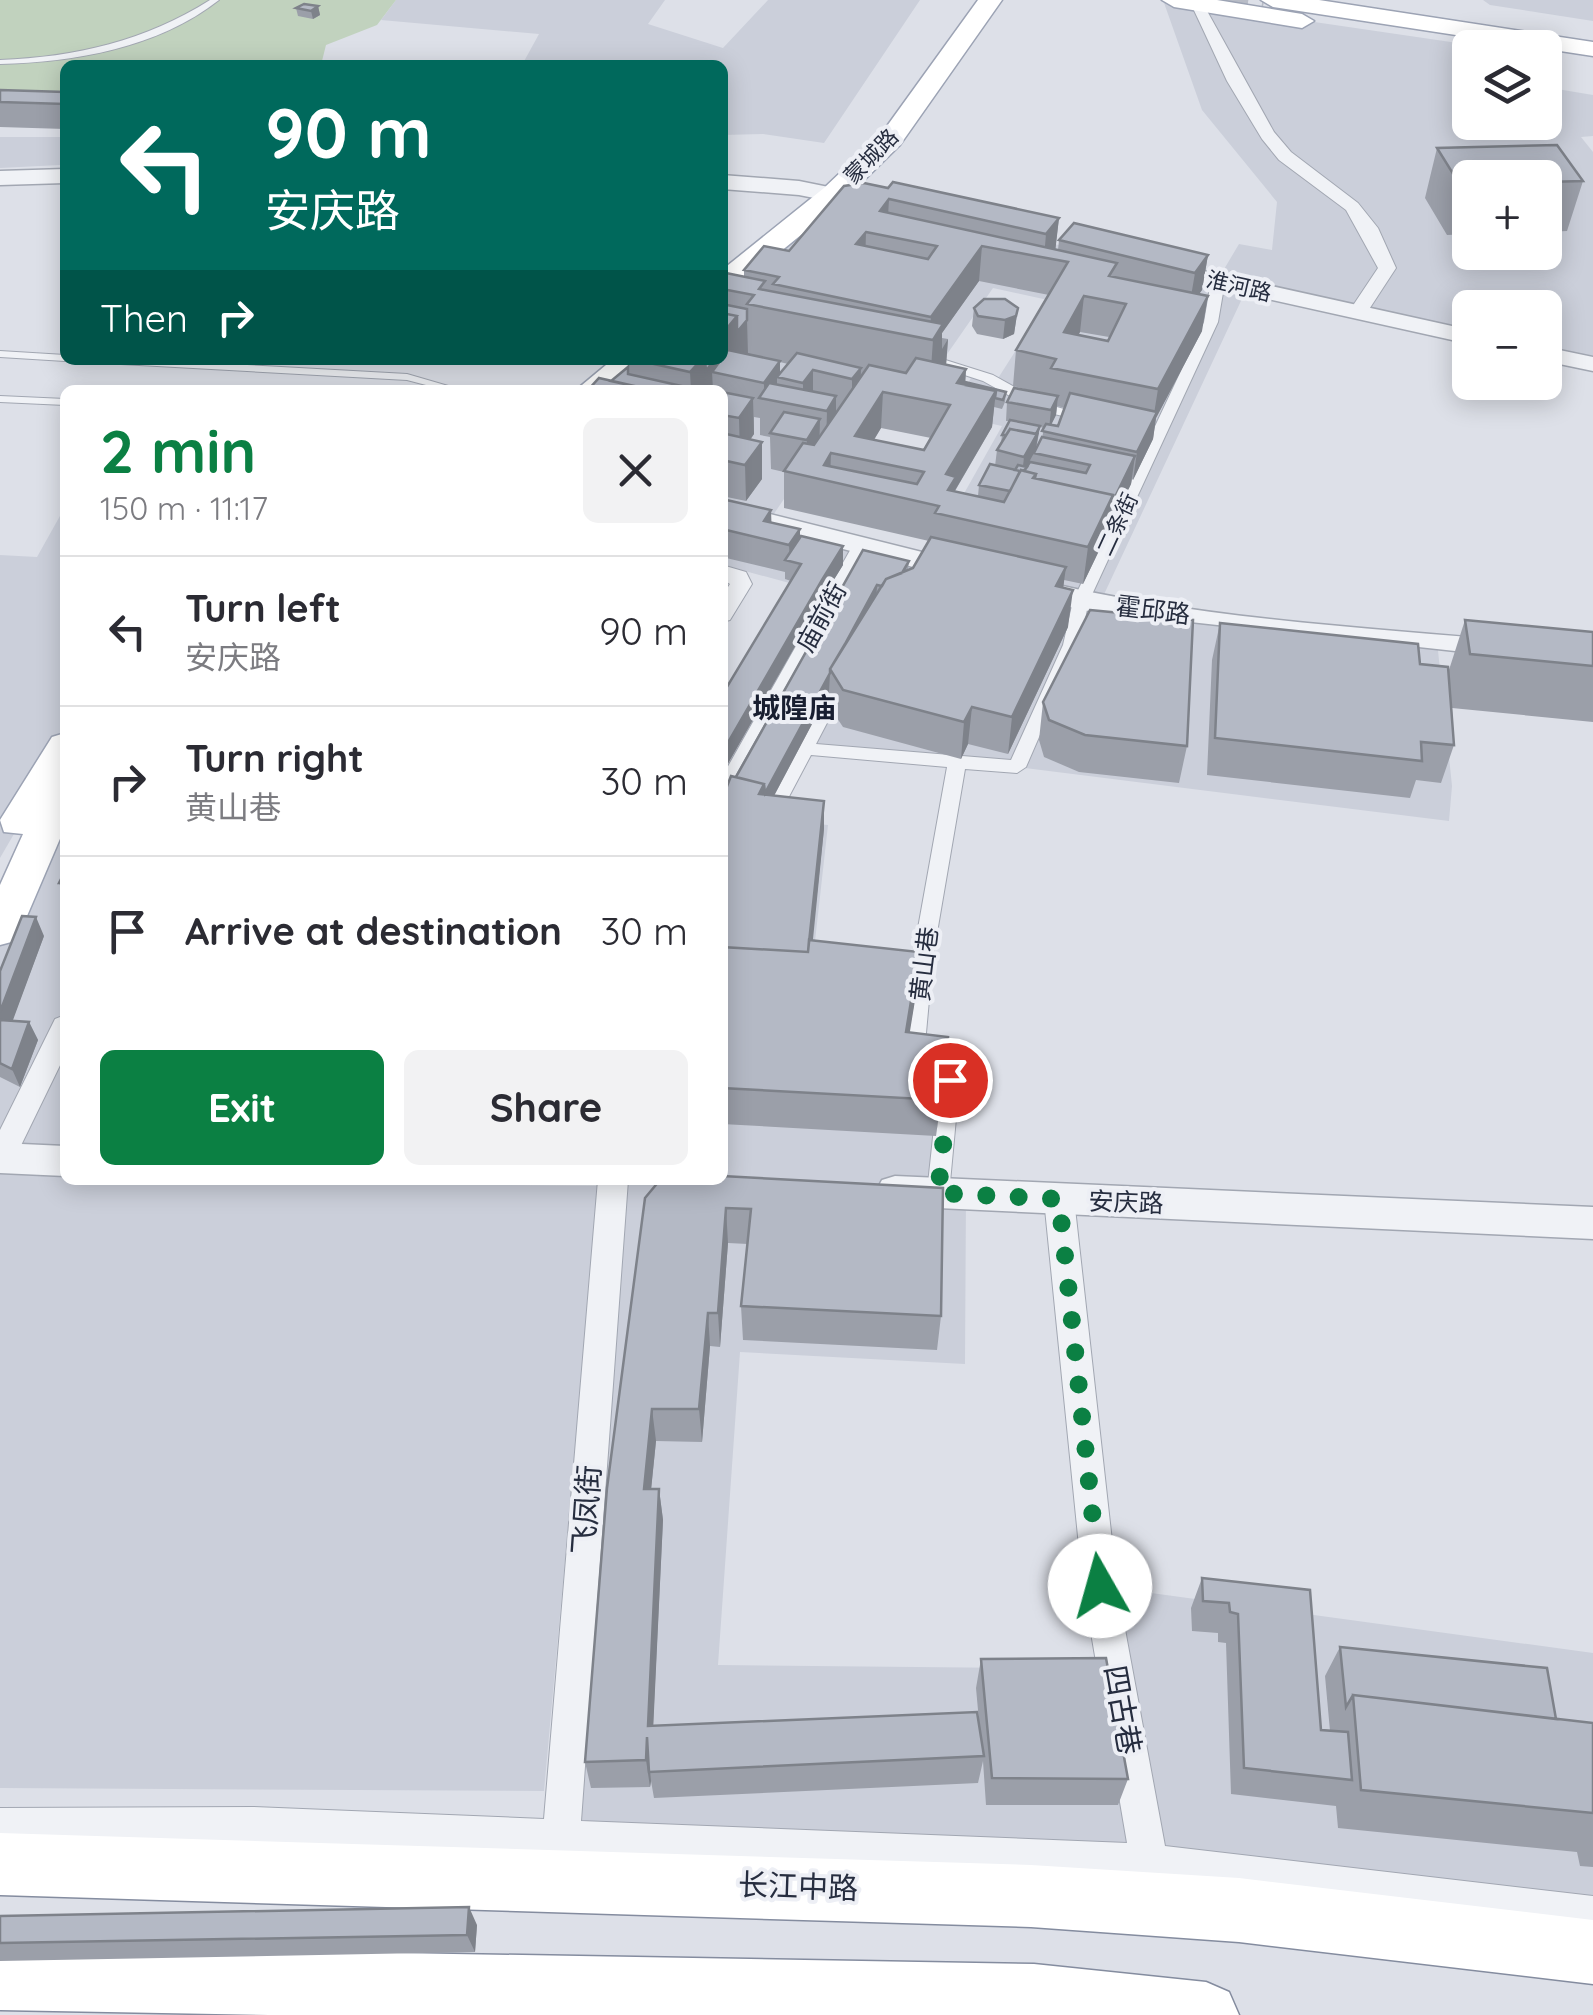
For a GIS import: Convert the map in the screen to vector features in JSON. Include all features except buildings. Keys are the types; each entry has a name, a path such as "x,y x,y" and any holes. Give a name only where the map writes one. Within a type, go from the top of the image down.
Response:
{"highway":[{"name":"长江中路","path":"0,1864 1031,1896 1239,1910 1593,1952"},
{"path":"0,1978 572,2001 1034,1996 1206,2015"}],"main road":[{"name":"蒙城路","path":"728,265 826,193 862,154 968,0"},
{"name":"蒙城路","path":"728,281 891,139 990,0"},
{"path":"1324,0 1593,40"},
{"path":"1186,2 1452,43"},
{"path":"1268,4 1452,36"},
{"path":"1268,4 1593,49"},
{"path":"1562,57 1593,62"},
{"path":"572,385 598,365"},
{"path":"598,385 624,365"},
{"path":"0,858 60,755"},
{"path":"0,930 59,816"}],"street":[{"path":"1186,2 1282,154 1335,188 1360,213 1380,246 1387,268 1357,312"},
{"path":"0,178 60,176"},
{"path":"728,183 826,193 882,204"},
{"name":"淮河路","path":"1142,264 1452,333"},
{"name":"二条街","path":"957,762 1017,767 1072,645 1081,601 1211,322 1218,281"},
{"path":"906,353 953,363 1038,406 1103,422"},
{"path":"1562,358 1593,364"},
{"path":"1141,430 1160,434"},
{"name":"霍邱路","path":"728,512 861,545 922,568 994,578 1081,601 1593,658"},
{"name":"庙前街","path":"728,783 861,545"},
{"path":"728,574 738,576 741,584 728,605"},
{"path":"769,819 852,660"},
{"path":"805,749 957,762"},
{"name":"黄山巷","path":"938,1193 951,1065 913,1062 923,956 957,762"},
{"path":"60,1036 0,1158 60,1161"},
{"name":"飞凤街","path":"561,1839 613,1185"},
{"name":"安庆路","path":"866,1190 1593,1222"},
{"name":"四古巷","path":"1059,1199 1100,1586 1149,1863"},
{"path":"0,1827 252,1826 1149,1863 1593,1915"}],"lane":[{"path":"0,62 61,58 120,44 181,22 215,0"},
{"path":"0,354 60,358"},
{"path":"198,365 407,376 439,385"},
{"path":"0,399 60,402"}],"shaded area":[{"path":"396,0 665,0 648,24 723,48 768,0 920,0 824,143 763,134 728,135 728,60 525,60 539,34 381,20"},
{"path":"1163,0 1452,42 1452,140 1562,140 1562,90 1593,95 1593,136 1581,137 1593,152 1593,364 1562,358 1562,290 1452,290 1452,333 1247,288 1100,603 1437,641 1452,786 1449,821 1017,767 805,749 770,819 828,825 811,977 904,1068 944,1074 938,1192 966,1194 965,1364 740,1352 718,1665 1114,1669 1100,1586 1593,1653 1593,1915 561,1839 613,1185 728,1185 728,692 793,584 728,566 728,385 723,385 723,365 728,365 728,285 834,194 1217,281 1239,244 1272,250 1277,202 1202,110","holes":["993,288 1048,300 995,383 971,378 957,401 961,417 1002,426 926,561 769,521 799,477 943,360"]},
{"path":"1483,0 1593,0 1593,21 1490,5"},
{"path":"0,137 60,137 60,165 0,168"},
{"path":"60,516 60,755 0,858 0,555 37,557"},
{"path":"60,835 60,1161 0,1158 0,930"},
{"path":"0,1172 60,1173 60,1185 599,1186 544,1791 0,1788"}],"green space":[{"path":"0,0 396,0 377,25 326,45 322,60 60,60 60,107 0,106"}],"tunnel":[{"path":"1222,0 1263,7"}],"district":[{"name":"城隍庙","path":"794,708"}],"route":[{"path":"950,1080 938,1193 1059,1199 1100,1586"}]}
